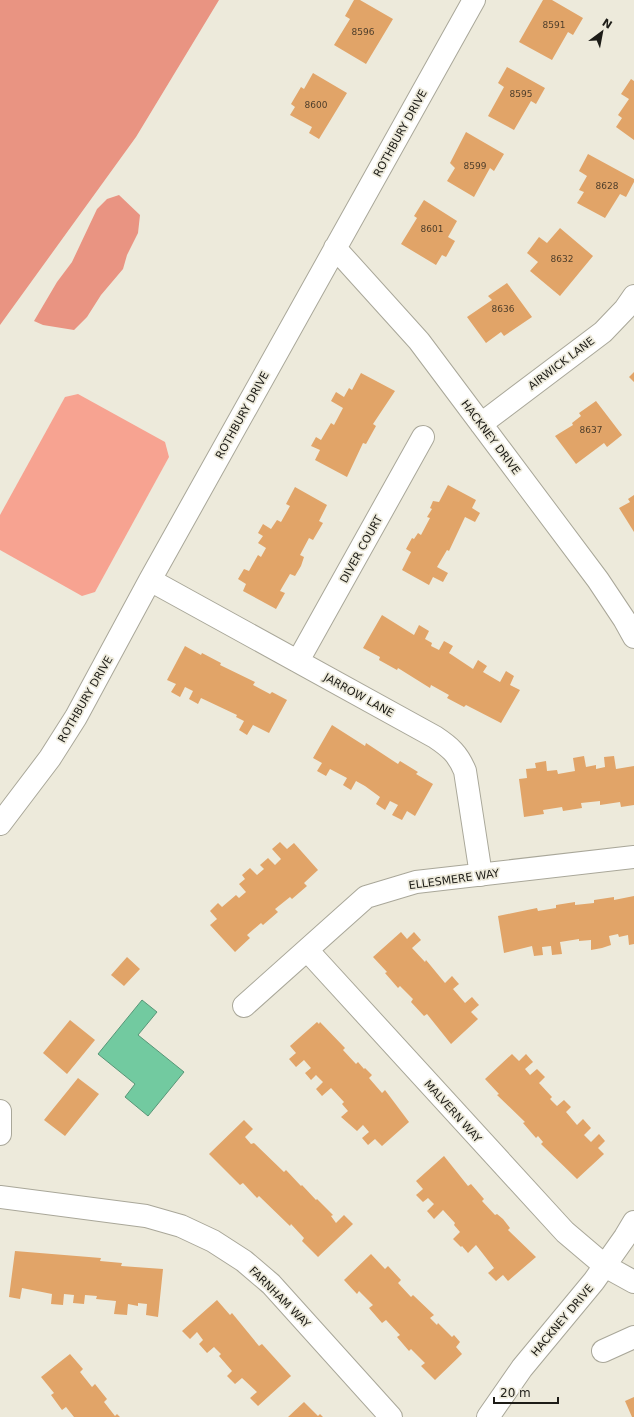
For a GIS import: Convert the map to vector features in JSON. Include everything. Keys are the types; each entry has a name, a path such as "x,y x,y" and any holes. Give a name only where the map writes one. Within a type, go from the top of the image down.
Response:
{"street":[{"name":"ROTHBURY DRIVE","path":"0,824 50,758 76,717 150,580 474,0"},
{"name":"HACKNEY DRIVE","path":"335,248 419,341 631,623"},
{"name":"AIRWICK LANE","path":"481,424 603,332 625,309 634,296"},
{"name":"DIVER COURT","path":"298,661 423,437"},
{"name":"JARROW LANE","path":"150,580 435,737 450,747 460,758 465,771 481,875"},
{"name":"ELLESMERE WAY","path":"244,1006 366,896 416,882 634,857"},
{"name":"MALVERN WAY","path":"307,950 565,1232 605,1266 634,1282"},
{"path":"0,1111 0,1134"},
{"name":"FARNHAM WAY","path":"0,1197 146,1216 181,1226 213,1241 244,1261 271,1284 391,1417"},
{"name":"HACKNEY DRIVE","path":"488,1417 522,1368 594,1281 634,1222"},
{"path":"602,1351 634,1337"}],"shaded area":[{"path":"0,0 219,0 136,137 0,325"},
{"path":"119,195 140,215 138,233 127,255 123,269 101,295 87,317 74,330 43,325 34,321 57,282 72,262 97,209 107,199"},
{"path":"78,394 165,442 169,457 95,592 82,596 0,550 0,515 65,397"},
{"path":"142,1000 157,1012 138,1035 184,1072 148,1116 125,1097 135,1084 98,1054"}],"building":[{"path":"354,0 360,0 393,19 366,64 334,45 350,19 345,16"},
{"path":"543,0 552,0 583,18 573,35 568,32 552,60 519,42"},
{"path":"507,67 545,88 536,104 531,101 514,130 488,116 504,87 498,83"},
{"path":"313,73 347,93 319,139 309,133 312,127 290,115 295,107 291,104 301,87 304,89"},
{"path":"631,79 634,81 634,140 616,127 622,118 618,115 629,99 621,94"},
{"path":"466,132 504,154 494,171 490,168 474,197 447,181 455,168 450,163"},
{"path":"588,154 634,179 634,182 626,197 620,194 605,218 577,203 584,192 579,190 587,176 579,171"},
{"path":"424,200 457,221 448,237 455,241 446,257 442,255 436,265 401,244 417,218 414,216"},
{"path":"560,228 593,256 560,296 530,271 538,262 527,253 539,237 547,243"},
{"path":"507,283 532,317 504,336 501,332 486,343 467,317 492,300 488,296"},
{"path":"634,372 634,382 629,377"},
{"path":"361,373 395,391 373,424 376,426 366,444 363,443 347,477 315,460 320,450 311,446 316,437 321,440 331,423 334,425 343,408 331,401 336,392 344,397 349,388 352,390"},
{"path":"596,401 622,435 607,447 604,443 576,464 555,436 573,425 572,423 581,416 579,413"},
{"path":"448,485 476,500 472,508 480,513 475,522 465,517 449,551 447,550 437,567 448,573 443,582 433,577 429,585 402,570 411,552 406,549 412,538 414,539 418,533 421,535 430,518 427,517 432,509 430,508 433,501 439,502"},
{"path":"295,487 327,505 319,521 323,523 313,540 309,538 300,555 304,557 301,566 295,576 290,574 280,591 285,593 276,609 243,591 246,584 238,579 244,569 249,571 258,555 261,557 266,548 258,543 263,536 258,533 263,524 271,529 277,520 281,522 290,506 286,504"},
{"path":"634,495 634,532 619,508 630,502 628,499"},
{"path":"382,615 414,635 419,625 429,631 425,639 432,643 431,646 439,650 444,641 453,646 449,653 473,669 478,660 487,666 483,672 500,682 506,671 514,676 510,685 520,690 501,723 466,705 464,707 447,698 449,695 431,685 430,688 398,668 397,670 379,660 380,657 363,648"},
{"path":"185,646 201,655 202,653 221,663 220,665 255,682 253,685 270,694 272,692 287,700 269,733 253,725 247,735 239,730 244,721 236,717 237,715 201,698 198,704 189,699 193,691 185,687 180,697 171,692 176,684 167,680"},
{"path":"332,725 365,746 366,743 398,764 400,761 418,772 416,774 433,784 415,816 407,811 402,820 392,815 398,805 390,801 385,810 376,804 380,797 365,786 356,781 351,790 343,785 347,778 330,769 326,776 317,771 322,763 313,758"},
{"path":"584,756 586,767 596,765 596,769 605,767 604,757 614,756 616,769 634,766 634,805 621,807 620,802 600,805 600,801 581,803 582,808 563,811 562,807 543,810 544,814 524,817 519,779 527,778 526,769 536,768 535,763 546,761 547,771 557,770 558,774 575,771 573,758"},
{"path":"280,842 287,849 294,843 318,870 304,883 307,886 292,899 290,897 275,909 278,912 263,925 261,923 247,935 250,938 235,952 210,925 217,919 210,911 218,903 222,907 236,895 239,898 246,892 239,884 245,879 242,875 250,868 257,875 264,869 260,865 268,858 275,865 281,859 272,849"},
{"path":"634,896 634,944 629,945 628,935 619,937 618,934 609,936 611,945 591,950 591,940 579,941 579,939 560,942 562,954 552,955 551,946 542,947 543,955 534,956 532,946 504,953 498,916 537,908 538,911 556,908 556,905 575,902 575,905 594,903 594,900 614,897 614,900"},
{"path":"401,932 407,939 414,932 421,940 412,948 425,962 426,960 445,983 452,976 459,984 453,989 465,1003 472,997 479,1005 471,1012 478,1019 451,1044 427,1014 424,1016 411,1002 413,999 400,986 398,988 385,973 387,972 373,957"},
{"path":"127,957 140,969 124,986 111,975"},
{"path":"70,1020 95,1040 67,1074 43,1053"},
{"path":"317,1022 319,1024 320,1022 345,1048 343,1050 356,1064 358,1062 372,1075 369,1078 382,1093 385,1090 409,1122 382,1146 375,1139 368,1145 362,1138 369,1132 363,1125 357,1131 341,1117 348,1111 342,1104 344,1102 331,1088 322,1096 316,1089 323,1082 316,1075 311,1080 305,1073 311,1068 304,1060 296,1067 289,1059 296,1053 290,1046"},
{"path":"512,1054 519,1061 526,1054 533,1062 525,1069 530,1075 537,1069 545,1077 539,1083 552,1097 550,1099 557,1106 564,1100 571,1107 566,1112 577,1125 583,1119 591,1128 584,1135 591,1142 599,1134 605,1141 598,1148 604,1154 577,1179 541,1144 543,1142 538,1136 536,1138 523,1123 525,1122 497,1095 499,1094 485,1079"},
{"path":"78,1078 99,1094 65,1136 44,1120"},
{"path":"244,1120 253,1129 245,1137 251,1144 254,1143 284,1172 286,1170 333,1215 331,1216 336,1223 344,1215 353,1224 318,1257 302,1241 304,1238 291,1224 290,1226 259,1196 257,1198 243,1183 240,1185 209,1154"},
{"path":"444,1156 468,1186 471,1184 484,1199 482,1201 495,1215 497,1214 503,1219 510,1228 508,1230 536,1257 508,1281 503,1275 496,1281 488,1273 494,1268 476,1245 468,1253 453,1239 460,1232 454,1225 455,1223 443,1210 434,1219 427,1211 434,1204 428,1198 423,1202 416,1195 423,1189 416,1181"},
{"path":"15,1251 101,1258 100,1261 122,1263 121,1266 163,1269 158,1317 146,1315 147,1304 138,1303 138,1306 128,1304 127,1315 114,1314 116,1301 96,1299 97,1296 85,1295 84,1304 73,1303 74,1295 64,1294 63,1305 51,1304 52,1294 22,1288 20,1299 9,1297"},
{"path":"371,1254 385,1269 388,1266 401,1280 398,1283 411,1297 413,1295 434,1315 430,1318 437,1325 438,1323 452,1337 454,1335 460,1342 456,1347 462,1354 435,1380 421,1366 425,1363 411,1349 409,1351 397,1337 400,1335 386,1320 382,1323 369,1308 373,1305 359,1291 357,1294 344,1280"},
{"path":"217,1300 230,1315 232,1313 259,1346 262,1344 291,1376 258,1406 250,1398 257,1392 242,1378 235,1384 227,1376 232,1371 219,1356 221,1354 214,1347 207,1353 199,1344 203,1340 197,1332 190,1339 182,1331"},
{"path":"70,1354 83,1369 80,1372 92,1387 95,1384 107,1399 104,1402 115,1416 117,1414 120,1417 74,1417 66,1407 62,1410 51,1395 54,1393 41,1377"},
{"path":"634,1397 634,1417 632,1417 625,1401"},
{"path":"304,1402 318,1416 320,1414 323,1417 288,1417"}]}
